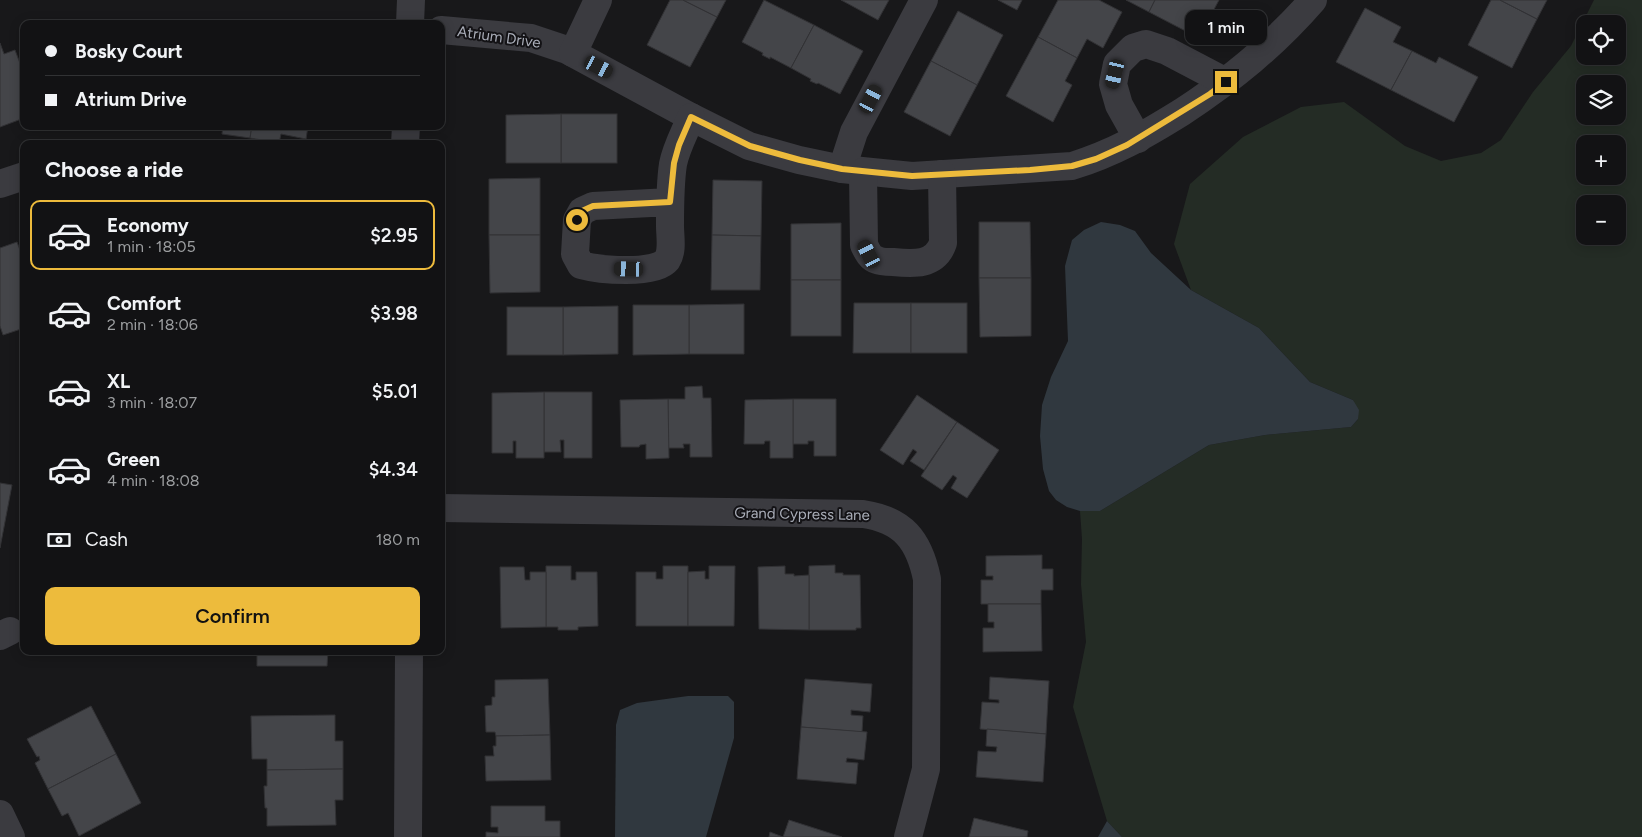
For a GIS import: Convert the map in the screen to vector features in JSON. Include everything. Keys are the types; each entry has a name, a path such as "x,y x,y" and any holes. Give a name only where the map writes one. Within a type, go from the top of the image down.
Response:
{"street":[{"path":"410,20 411,0"},
{"path":"573,53 598,0"},
{"path":"924,0 854,132 852,170 864,245 869,254 877,261 923,263 940,252 943,243 942,174"},
{"name":"Atrium Drive","path":"445,30 531,38 573,53 691,117 750,146 800,160 852,170 912,176 1072,166 1096,159 1138,139 1210,94 1288,29 1313,0"},
{"path":"1138,139 1119,105 1113,84 1118,64 1133,48 1146,44 1167,51 1226,82"},
{"path":"670,202 674,163 679,145 691,117"},
{"path":"0,184 20,177"},
{"name":"Grand Cypress Lane","path":"445,508 863,514 881,516 895,523 917,547 924,564 926,579 926,769 908,837"},
{"path":"408,837 409,655"},
{"path":"0,814 12,837"}],"shaded area":[{"path":"1594,0 1642,0 1642,837 1122,837 1107,821 1073,707 1086,642 1081,584 1082,539 1080,511 1100,511 1209,445 1265,435 1351,427 1358,419 1353,400 1310,382 1259,328 1191,290 1174,244 1190,184 1243,137 1301,107 1344,102 1405,146 1441,161 1481,153 1501,140 1533,92 1571,46 1576,36 1576,65 1626,65 1626,15 1586,15"},
{"path":"1101,222 1120,225 1135,231 1151,253 1191,290 1259,328 1310,382 1353,400 1359,410 1358,419 1351,427 1265,435 1209,445 1100,511 1080,511 1067,507 1056,500 1049,491 1043,469 1040,436 1042,405 1051,377 1068,341 1065,266 1072,240 1084,230"},
{"path":"688,696 728,696 734,702 734,738 706,837 615,837 616,725 620,710 637,703"},
{"path":"1107,821 1122,837 1098,837"}],"building":[{"path":"670,0 683,0 717,17 690,67 647,45"},
{"path":"683,0 726,0 717,17"},
{"path":"764,0 814,25 791,68 762,55 763,53 742,42"},
{"path":"841,0 889,0 878,20"},
{"path":"998,0 1022,0 1017,10"},
{"path":"1058,0 1099,0 1122,12 1103,48 1087,39 1077,58 1038,37"},
{"path":"1126,0 1155,0 1149,12"},
{"path":"1155,0 1219,0 1199,38 1149,12"},
{"path":"1491,0 1500,0 1537,19 1512,68 1468,45"},
{"path":"1500,0 1547,0 1537,19"},
{"path":"1365,8 1401,27 1393,42 1412,51 1391,90 1336,62"},
{"path":"958,11 1003,35 977,85 931,61"},
{"path":"814,25 863,51 840,94 810,81 811,79 791,68"},
{"path":"1038,37 1077,58 1065,81 1072,85 1053,122 1006,96"},
{"path":"0,43 4,54 15,50 20,63 20,120 0,127"},
{"path":"1412,51 1436,63 1439,57 1478,77 1454,122 1391,90"},
{"path":"931,61 977,85 950,136 904,112"},
{"path":"561,114 617,114 617,163 561,163"},
{"path":"561,114 561,163 506,163 506,115"},
{"path":"222,130 251,130 250,138 222,134"},
{"path":"251,130 307,130 306,139 281,134 280,140 250,138"},
{"path":"540,178 540,235 489,235 489,179"},
{"path":"713,180 762,181 761,236 712,235"},
{"path":"979,222 1030,222 1031,278 979,278"},
{"path":"841,223 841,280 791,280 791,224"},
{"path":"489,235 540,235 540,292 490,293"},
{"path":"712,235 761,236 760,290 711,290"},
{"path":"17,242 20,250 20,329 3,335 0,326 0,248"},
{"path":"979,278 1031,278 1031,336 980,337"},
{"path":"791,280 841,280 841,336 791,336"},
{"path":"854,303 911,303 911,353 853,353"},
{"path":"911,303 967,303 967,353 911,353"},
{"path":"744,304 744,354 689,354 689,305"},
{"path":"633,305 689,305 689,354 633,355"},
{"path":"618,306 618,354 563,355 563,307"},
{"path":"507,307 563,307 563,355 507,355"},
{"path":"702,386 703,398 711,398 712,457 690,457 690,444 683,444 684,448 668,448 668,399 685,399 685,387"},
{"path":"544,392 592,392 592,458 564,458 564,440 560,440 561,452 544,452"},
{"path":"544,392 544,458 516,458 516,441 513,441 513,453 492,453 492,393"},
{"path":"917,395 957,422 924,470 910,461 917,452 913,449 903,465 880,450"},
{"path":"668,399 669,458 646,459 646,444 639,447 621,447 620,400"},
{"path":"793,399 836,399 836,456 814,456 814,441 808,441 808,444 793,444"},
{"path":"793,399 793,458 770,458 770,441 765,441 764,444 744,444 745,400"},
{"path":"957,422 999,450 967,498 951,488 957,478 953,475 942,490 921,476"},
{"path":"0,483 12,485 0,548"},
{"path":"1042,555 1042,569 1053,569 1053,590 1041,590 1041,604 981,604 981,580 993,580 993,576 986,576 986,556"},
{"path":"835,565 835,573 860,575 861,628 856,628 856,630 809,630 809,566"},
{"path":"546,566 571,566 571,580 576,580 576,572 597,572 598,626 578,627 578,630 558,630 558,627 546,627"},
{"path":"663,566 688,566 688,626 636,626 636,572 656,572 656,579 663,579"},
{"path":"709,566 735,566 734,626 688,626 688,572 705,571 705,579 709,579"},
{"path":"785,566 785,574 794,574 794,576 809,575 809,630 759,629 758,567"},
{"path":"500,567 524,567 525,580 530,580 530,572 546,572 546,627 501,628"},
{"path":"988,604 1041,604 1042,651 983,652 983,628 994,628 994,622 988,622"},
{"path":"257,655 328,655 327,666 257,666"},
{"path":"990,677 1049,681 1046,734 980,729 982,702 999,703 999,700 989,699"},
{"path":"548,679 550,735 496,736 495,732 486,732 485,706 492,705 492,697 495,697 495,680"},
{"path":"805,679 872,684 870,712 851,710 851,715 863,716 862,732 801,727"},
{"path":"91,706 116,754 48,789 35,763 40,760 39,756 37,757 27,739"},
{"path":"335,715 335,741 343,741 343,769 267,770 267,759 252,759 251,716"},
{"path":"801,727 867,732 864,760 847,758 846,762 858,763 856,784 797,779"},
{"path":"987,729 1046,734 1043,782 976,777 978,751 996,752 997,747 986,746"},
{"path":"550,735 551,780 486,781 485,756 494,756 493,746 496,746 496,736"},
{"path":"116,754 141,803 79,836 68,813 62,816 48,789"},
{"path":"343,769 343,800 335,800 336,825 267,826 264,786 267,786 267,770"},
{"path":"491,806 545,806 545,821 560,821 560,837 486,837 486,832 498,833 498,827 491,827"},
{"path":"974,818 1028,831 1027,837 969,837"},
{"path":"789,820 842,837 783,837"},
{"path":"770,832 783,837 769,837"}],"route":[{"path":"577,220 582,211 593,206 670,202 674,163 679,145 691,117 750,146 842,169 912,176 1030,170 1072,166 1096,159 1127,145 1166,122 1226,82"}]}
